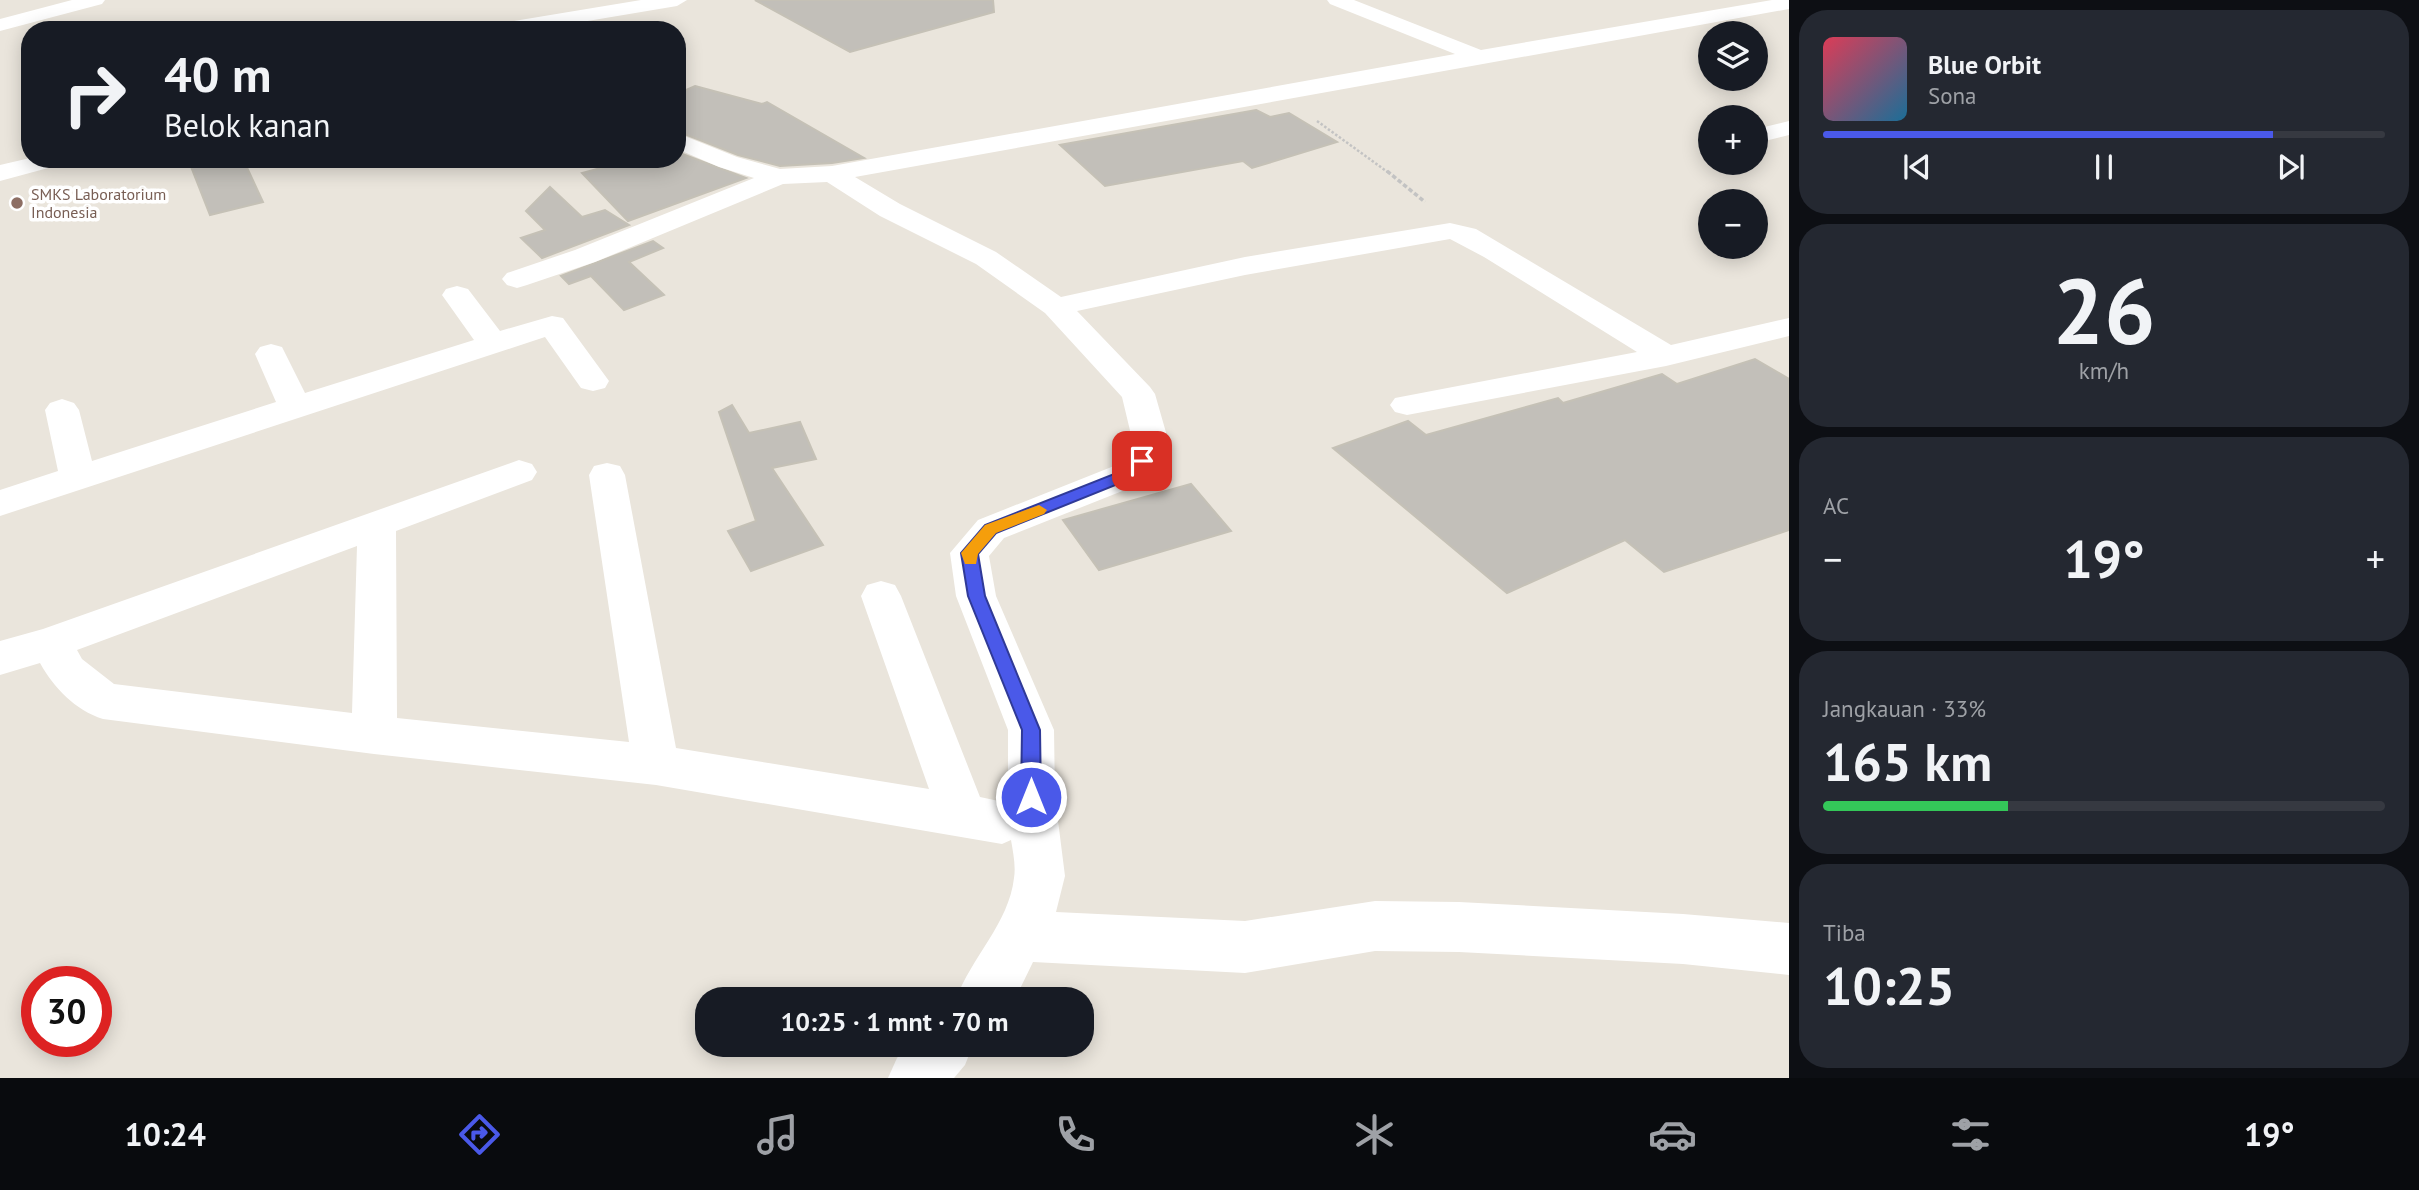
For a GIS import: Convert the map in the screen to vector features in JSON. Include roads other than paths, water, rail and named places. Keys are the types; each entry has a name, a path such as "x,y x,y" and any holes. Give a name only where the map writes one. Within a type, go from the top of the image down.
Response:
{"street":[{"path":"0,25 95,0"},
{"path":"535,0 549,21"},
{"path":"572,21 677,0"},
{"path":"1337,0 1480,57"},
{"path":"517,279 585,256 779,177 832,174 1789,3"},
{"path":"686,144 728,162 779,177"},
{"path":"0,173 21,168"},
{"path":"832,174 890,210 966,247 1056,307 1138,394 1151,443 1142,461 1128,475 990,529 969,553 976,596 1031,730 1031,797 1040,876 1034,905 993,987"},
{"path":"1056,307 1245,266 1429,232 1450,231 1466,235 1666,355"},
{"path":"457,295 493,344"},
{"path":"0,503 552,325 593,381"},
{"path":"1407,405 1666,355 1789,327"},
{"path":"271,354 295,407"},
{"path":"62,410 78,478"},
{"path":"0,658 51,643 519,472"},
{"path":"607,475 656,765"},
{"path":"374,735 377,524"},
{"path":"51,643 67,671 103,701 374,735 656,765 982,819 881,596"},
{"path":"1019,936 1245,947 1375,926 1459,927 1683,939 1789,948"},
{"path":"917,1078 935,1057"}],"place":[{"name":"SMKS Laboratorium Indonesia","path":"17,203"}]}
